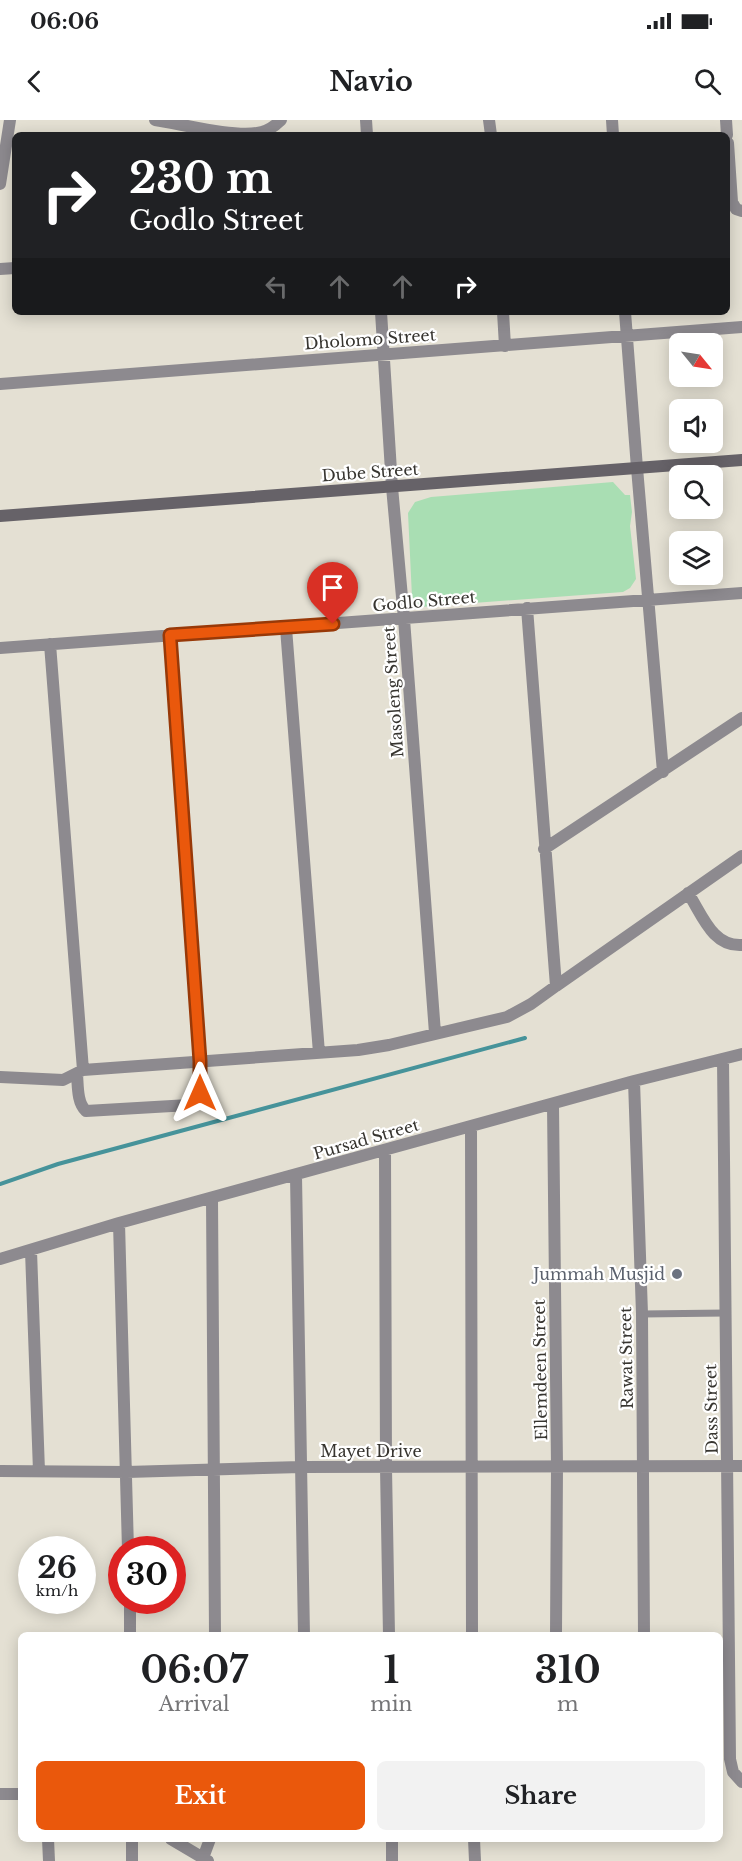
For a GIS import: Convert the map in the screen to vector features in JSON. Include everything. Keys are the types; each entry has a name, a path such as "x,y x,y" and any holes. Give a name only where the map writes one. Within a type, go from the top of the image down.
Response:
{"street":[{"path":"0,184 10,120"},
{"path":"155,120 230,132"},
{"path":"259,132 267,131 280,120"},
{"path":"730,172 732,202 736,209 742,211"},
{"name":"Masoleng Street","path":"381,315 392,487 435,1033"},
{"path":"503,315 505,346"},
{"path":"626,315 647,600 663,772"},
{"name":"Dholomo Street","path":"0,384 742,327"},
{"name":"Dube Street","path":"0,516 742,460"},
{"name":"Godlo Street","path":"0,648 742,593"},
{"path":"527,608 556,986"},
{"path":"286,628 319,1053"},
{"path":"50,644 80,1072 80,1101 83,1110 86,1111 189,1105 200,1097 200,1061 170,635"},
{"path":"544,849 742,718"},
{"path":"0,1077 63,1080 80,1072 369,1048 507,1017 523,1009 742,856"},
{"path":"688,892 716,937 726,944 742,945"},
{"name":"Pursad Street","path":"0,1260 119,1223 742,1054"},
{"name":"Dass Street","path":"723,1059 728,1466 725,1758"},
{"name":"Rawat Street","path":"634,1082 642,1314 644,1632"},
{"name":"Ellemdeen Street","path":"553,1105 557,1466 556,1632"},
{"path":"471,1128 472,1632"},
{"path":"385,1150 389,1632"},
{"path":"296,1176 304,1632"},
{"path":"212,1199 215,1632"},
{"path":"119,1223 128,1536"},
{"path":"31,1251 39,1471"},
{"name":"Mayet Drive","path":"0,1471 127,1472 300,1467 742,1466"},
{"path":"130,1614 130,1632"},
{"path":"725,1758 742,1782"},
{"path":"0,1794 18,1794"},
{"path":"48,1842 49,1861"},
{"path":"132,1842 132,1861"},
{"path":"176,1842 205,1860 209,1842"},
{"path":"392,1842 392,1861"},
{"path":"474,1842 475,1861"}],"lane":[{"path":"642,1314 726,1313"}],"green space":[{"path":"613,482 625,495 630,495 632,512 630,526 636,579 630,588 623,592 420,607 412,597 408,513 415,502 431,497"}],"waterway":[{"path":"0,1184 58,1164 525,1038"}],"place":[{"name":"Jummah Musjid","path":"677,1274"}],"route":[{"path":"200,1093 200,1061 170,635 333,624"}]}
